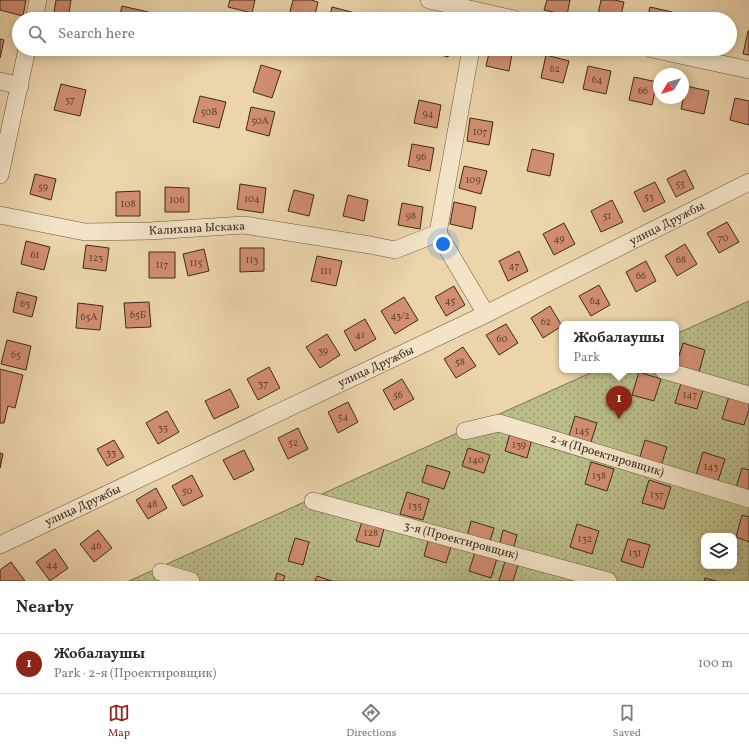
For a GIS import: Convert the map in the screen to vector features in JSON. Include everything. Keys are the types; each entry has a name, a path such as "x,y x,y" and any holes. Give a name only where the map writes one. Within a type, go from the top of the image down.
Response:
{"street":[{"path":"35,12 38,0"},
{"path":"429,0 478,10"},
{"path":"0,175 26,56"},
{"path":"470,56 438,233 486,314"},
{"path":"684,56 749,70"},
{"path":"0,81 20,86"},
{"name":"улица Дружбы","path":"0,545 486,314 749,182"},
{"name":"Калихана Ыскака","path":"0,215 85,232 150,231 244,225 395,250 438,233"},
{"path":"673,373 749,395"},
{"name":"2-я (Проектировщик)","path":"465,431 499,423 749,499"},
{"name":"3-я (Проектировщик)","path":"313,501 608,581"},
{"path":"161,572 191,581"}],"green space":[{"path":"749,301 749,581 129,581 590,373 679,373 679,333"}],"building":[{"path":"0,0 26,0 24,12 12,13 0,10"},
{"path":"56,0 71,0 69,12 54,12"},
{"path":"230,0 255,0 252,12 228,7"},
{"path":"293,0 311,0 318,2 316,12 290,12"},
{"path":"547,0 570,0 568,12 553,12 544,10"},
{"path":"601,0 624,2 622,12 598,12"},
{"path":"122,6 148,12 121,12"},
{"path":"332,7 351,12 331,12"},
{"path":"650,7 672,12 649,12"},
{"path":"749,31 749,55 743,54"},
{"path":"0,39 4,40 0,58"},
{"path":"488,56 512,56 509,71 486,66"},
{"path":"546,56 569,61 563,83 541,78"},
{"path":"261,65 281,71 272,98 253,92"},
{"path":"588,66 611,71 606,94 583,89"},
{"path":"634,77 653,81 652,105 629,100"},
{"path":"61,84 86,90 80,116 54,110"},
{"path":"689,87 709,91 704,114 681,109 682,104 689,104"},
{"path":"200,96 226,102 219,128 193,122"},
{"path":"735,98 749,101 749,125 730,120"},
{"path":"419,100 441,105 437,128 414,123"},
{"path":"251,107 275,112 269,136 246,130"},
{"path":"470,118 493,122 489,145 467,141"},
{"path":"412,144 434,148 430,171 408,166"},
{"path":"532,149 554,154 550,176 527,171"},
{"path":"464,166 487,171 481,194 459,188"},
{"path":"685,170 694,188 676,197 667,179"},
{"path":"35,174 56,179 51,200 30,194"},
{"path":"655,182 665,202 644,212 634,192"},
{"path":"240,184 266,188 263,213 237,209"},
{"path":"165,187 189,188 189,212 165,212"},
{"path":"294,190 314,195 309,216 288,211"},
{"path":"140,191 140,216 116,216 116,192"},
{"path":"348,195 368,200 364,221 343,216"},
{"path":"612,200 623,222 601,232 591,211"},
{"path":"454,202 476,207 472,229 450,224"},
{"path":"402,203 423,207 420,229 398,225"},
{"path":"727,222 739,242 719,253 707,233"},
{"path":"564,223 575,244 554,255 543,234"},
{"path":"26,241 50,247 44,270 21,264"},
{"path":"685,244 697,264 677,276 665,256"},
{"path":"86,245 109,248 106,271 83,268"},
{"path":"240,248 264,248 264,271 240,272"},
{"path":"204,249 209,271 188,276 183,254"},
{"path":"519,251 528,271 508,281 499,261"},
{"path":"149,252 175,252 175,278 149,278"},
{"path":"317,256 342,261 336,286 311,281"},
{"path":"646,261 656,281 636,292 626,272"},
{"path":"599,285 610,305 591,316 579,296"},
{"path":"454,286 465,305 446,316 435,297"},
{"path":"17,292 37,297 32,317 13,312"},
{"path":"404,297 418,320 395,334 381,311"},
{"path":"149,302 151,327 126,328 124,303"},
{"path":"78,303 103,306 100,330 76,328"},
{"path":"550,306 559,321 559,328 543,338 531,318"},
{"path":"365,319 376,339 355,351 344,331"},
{"path":"506,324 518,343 499,355 486,335"},
{"path":"327,334 340,355 320,368 306,347"},
{"path":"7,340 31,346 26,370 1,364"},
{"path":"683,343 705,350 699,372 679,366 679,356"},
{"path":"463,347 476,366 456,378 444,359"},
{"path":"269,367 280,388 258,400 247,379"},
{"path":"0,369 23,375 15,408 8,406 4,423 0,423"},
{"path":"639,373 661,379 654,401 632,395"},
{"path":"402,379 414,399 394,410 383,390"},
{"path":"682,380 704,387 697,409 675,403"},
{"path":"230,389 239,407 214,419 205,401"},
{"path":"729,396 749,402 749,410 744,425 722,419"},
{"path":"348,402 358,422 338,433 328,412"},
{"path":"167,411 179,432 158,444 146,423"},
{"path":"575,416 597,423 590,445 568,439"},
{"path":"298,428 308,449 288,459 278,438"},
{"path":"510,433 532,439 527,458 505,451"},
{"path":"114,440 124,457 107,466 97,449"},
{"path":"645,440 667,447 660,469 638,463"},
{"path":"468,448 490,455 484,473 462,466"},
{"path":"244,450 254,470 234,480 223,460"},
{"path":"703,452 725,459 718,481 696,475"},
{"path":"0,453 3,454 0,468"},
{"path":"591,462 614,469 607,491 585,484"},
{"path":"427,465 450,472 444,489 422,482"},
{"path":"742,468 749,470 749,495 735,491"},
{"path":"192,475 203,496 183,506 172,486"},
{"path":"649,480 671,487 664,509 642,503"},
{"path":"156,488 167,508 148,519 136,500"},
{"path":"407,492 429,499 423,520 400,514"},
{"path":"742,515 749,517 749,542 737,537"},
{"path":"363,518 385,525 379,547 356,541"},
{"path":"471,521 494,528 489,544 467,537"},
{"path":"577,524 599,531 592,554 570,547"},
{"path":"98,530 112,548 94,562 80,544"},
{"path":"503,530 517,535 513,550 499,546"},
{"path":"430,534 453,540 446,563 424,556"},
{"path":"295,538 309,542 303,565 288,561"},
{"path":"628,539 650,545 643,568 621,561"},
{"path":"55,549 68,568 50,581 36,562"},
{"path":"476,549 498,555 491,578 469,571"},
{"path":"506,558 519,562 513,581 499,581"},
{"path":"11,562 25,581 0,581 0,570"},
{"path":"277,573 285,576 283,581 275,581"},
{"path":"317,576 332,581 315,581"},
{"path":"705,578 716,581 704,581"}],"place":[{"name":"Жобалаушы","path":"619,419"}]}
